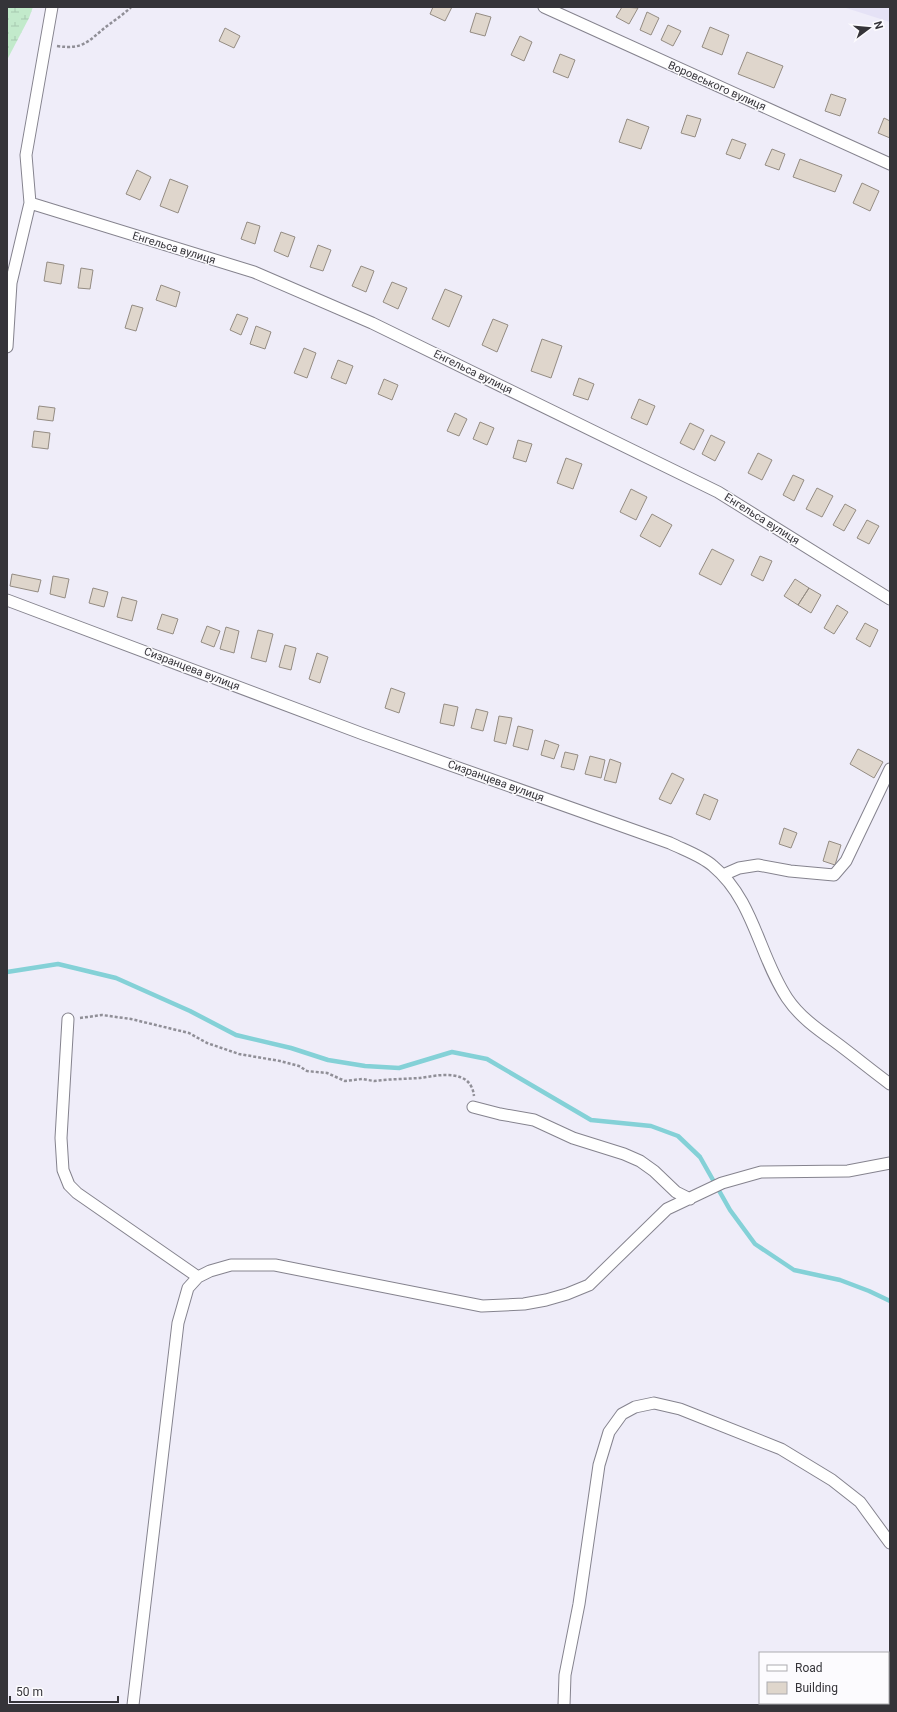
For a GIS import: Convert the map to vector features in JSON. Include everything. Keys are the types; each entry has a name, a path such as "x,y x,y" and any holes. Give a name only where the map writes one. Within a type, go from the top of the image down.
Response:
{"street":[{"path":"7,347 11,283 30,202 26,155 52,7"},
{"name":"Воровського вулиця","path":"544,7 890,164"},
{"name":"Енгельса вулиця","path":"30,202 254,272 372,323 718,492 890,599"},
{"name":"Сизранцева вулиця","path":"7,600 363,734 670,843 712,865 723,875 735,890 753,923 771,968 787,999 808,1021 890,1084"},
{"path":"723,875 739,868 758,865 790,871 834,875 846,861 890,770"},
{"path":"68,1020 61,1138 63,1170 69,1185 77,1193 198,1277"},
{"path":"473,1107 500,1114 534,1120 573,1138 624,1154 640,1161 654,1171 676,1192 690,1198"},
{"path":"133,1705 178,1323 188,1288 198,1277 210,1271 231,1265 275,1265 482,1306 524,1304 567,1294 589,1285 668,1209 722,1183 761,1172 848,1171 890,1164"},
{"path":"564,1705 565,1675 579,1604 599,1464 609,1432 622,1414 635,1407 654,1403 680,1409 781,1449 832,1480 860,1502 890,1543"}],"path":[{"path":"45,44 73,47 85,43 95,38 101,30 131,7"},
{"path":"68,1020 102,1015 131,1019 189,1033 206,1043 238,1054 280,1061 299,1066 306,1071 328,1073 345,1080 362,1079 374,1081 452,1074 460,1077 472,1088 474,1095 473,1107"}],"shaded area":[{"path":"843,7 890,7 890,22"}],"green space":[{"path":"7,7 33,7 29,18 7,60"}],"building":[{"path":"433,7 452,7 445,21 430,14"},
{"path":"622,7 638,8 629,24 616,17"},
{"path":"647,12 659,18 651,35 640,30"},
{"path":"476,13 491,17 485,36 470,32"},
{"path":"668,25 681,31 673,46 661,40"},
{"path":"710,27 729,35 722,55 702,47"},
{"path":"225,28 240,36 234,48 219,41"},
{"path":"520,36 532,42 524,61 511,55"},
{"path":"747,52 783,66 774,88 738,74"},
{"path":"560,54 575,60 568,78 553,72"},
{"path":"831,94 846,99 840,116 825,111"},
{"path":"687,115 701,119 695,137 681,133"},
{"path":"884,118 890,121 890,138 878,133"},
{"path":"627,119 649,127 641,149 619,142"},
{"path":"732,139 746,144 740,159 726,154"},
{"path":"772,149 785,154 779,170 765,165"},
{"path":"800,159 842,175 835,192 793,177"},
{"path":"137,170 151,177 140,200 126,194"},
{"path":"170,179 188,186 178,213 160,206"},
{"path":"862,183 879,191 870,211 853,203"},
{"path":"247,222 260,226 255,244 241,239"},
{"path":"281,232 295,237 288,257 274,251"},
{"path":"318,245 331,250 323,271 310,267"},
{"path":"47,262 64,265 61,284 44,281"},
{"path":"361,266 374,271 366,292 352,286"},
{"path":"81,268 93,270 90,289 78,288"},
{"path":"392,282 407,288 398,309 383,302"},
{"path":"161,285 180,292 176,307 156,300"},
{"path":"445,289 462,296 449,327 432,319"},
{"path":"132,305 143,308 136,331 125,328"},
{"path":"237,314 248,318 241,335 230,330"},
{"path":"493,319 508,325 497,352 482,345"},
{"path":"256,326 271,332 265,349 250,344"},
{"path":"542,339 562,346 551,378 531,371"},
{"path":"304,348 316,353 307,378 294,373"},
{"path":"338,360 353,366 346,384 331,378"},
{"path":"579,378 594,384 588,400 573,395"},
{"path":"384,379 398,385 392,400 378,394"},
{"path":"639,399 655,406 647,425 631,418"},
{"path":"39,406 55,408 53,421 37,419"},
{"path":"455,413 467,419 459,436 447,431"},
{"path":"480,422 494,428 487,445 473,439"},
{"path":"690,423 704,430 694,450 680,443"},
{"path":"34,431 50,433 48,449 32,447"},
{"path":"711,435 725,442 715,461 702,454"},
{"path":"518,440 532,444 526,462 513,458"},
{"path":"758,453 772,460 762,480 748,473"},
{"path":"566,458 582,464 573,489 557,483"},
{"path":"793,475 804,480 794,501 783,495"},
{"path":"817,488 833,496 822,517 806,509"},
{"path":"631,489 647,497 636,520 620,512"},
{"path":"845,504 856,510 844,531 833,525"},
{"path":"652,514 672,525 660,547 640,536"},
{"path":"867,520 879,526 869,544 857,538"},
{"path":"712,549 734,560 721,585 699,574"},
{"path":"760,556 772,561 763,581 751,575"},
{"path":"12,574 41,580 38,592 10,586"},
{"path":"53,576 69,579 65,598 50,594"},
{"path":"795,579 809,588 798,605 784,596"},
{"path":"93,588 108,592 104,607 89,603"},
{"path":"809,588 821,595 811,613 798,605"},
{"path":"122,597 137,601 132,621 117,617"},
{"path":"837,605 848,612 834,634 824,628"},
{"path":"162,614 178,619 173,634 157,629"},
{"path":"865,623 878,630 870,647 856,639"},
{"path":"207,626 220,631 214,647 201,642"},
{"path":"226,627 239,631 234,653 220,649"},
{"path":"258,630 273,634 266,662 251,658"},
{"path":"285,645 296,648 291,670 279,667"},
{"path":"317,653 328,657 320,683 309,679"},
{"path":"391,688 405,693 399,713 385,708"},
{"path":"444,704 458,707 454,726 440,723"},
{"path":"476,709 488,712 483,731 471,728"},
{"path":"499,716 512,718 506,744 494,741"},
{"path":"518,726 533,730 528,750 513,746"},
{"path":"545,740 559,745 554,759 541,755"},
{"path":"858,749 883,762 874,778 850,764"},
{"path":"565,752 578,755 574,770 561,767"},
{"path":"590,756 605,760 601,778 585,774"},
{"path":"610,759 621,763 616,783 604,780"},
{"path":"672,773 684,779 671,804 659,799"},
{"path":"704,794 718,800 710,820 696,814"},
{"path":"784,828 797,833 791,848 779,844"},
{"path":"829,841 841,845 835,865 823,861"}],"waterway":[{"path":"7,972 58,964 116,978 190,1011 236,1035 291,1048 328,1060 365,1066 399,1068 452,1052 487,1059 591,1120 651,1126 678,1136 700,1157 730,1210 755,1244 794,1270 840,1280 890,1301"}]}
